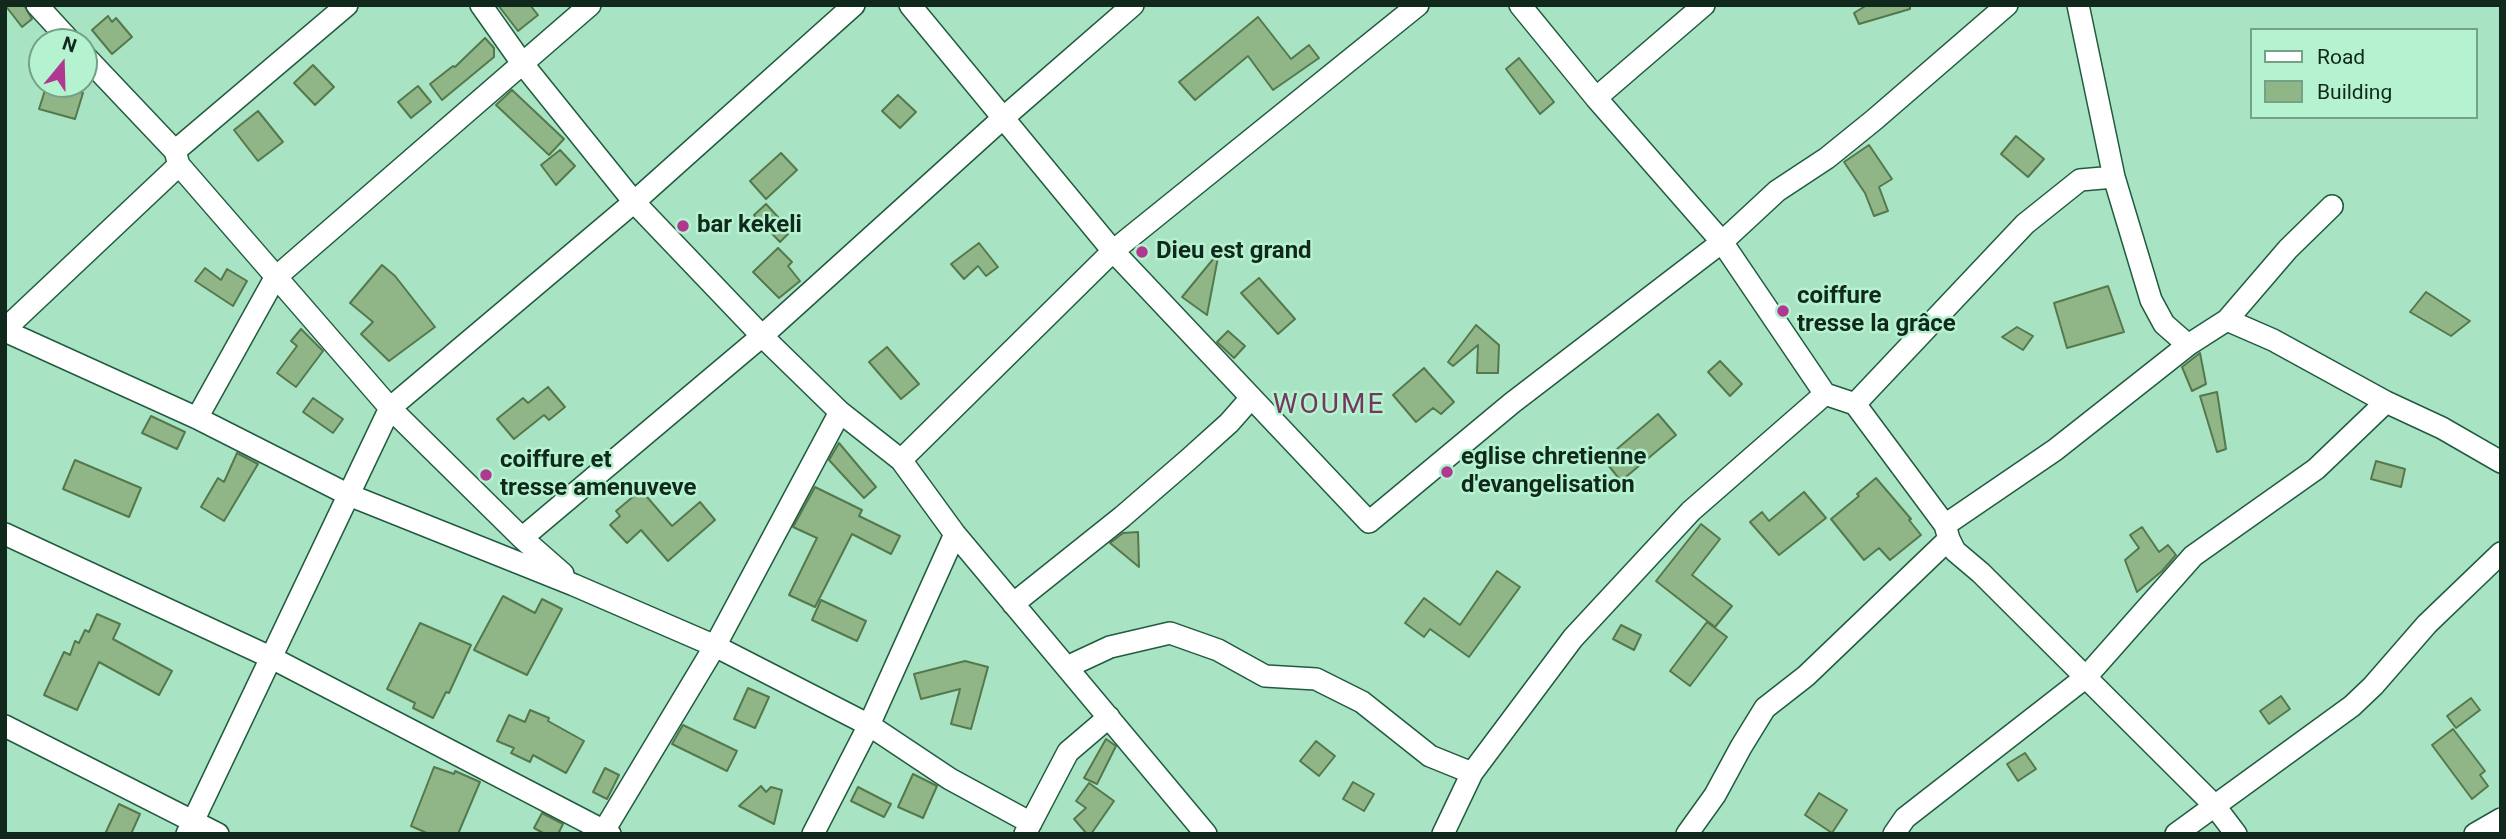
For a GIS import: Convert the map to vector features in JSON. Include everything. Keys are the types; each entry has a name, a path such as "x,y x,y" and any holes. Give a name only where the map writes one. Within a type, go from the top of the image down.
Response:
{"street":[{"path":"37,5 58,28"},
{"path":"347,5 177,158 5,330 197,418 349,495 575,585 715,646 869,725 1028,828 1068,752 1109,717"},
{"path":"481,5 522,64 634,202 762,336 840,412 901,460 955,534 1206,834"},
{"path":"197,418 275,278 590,5"},
{"path":"190,827 390,408 634,202 854,5"},
{"path":"910,5 1113,251 1369,522 1512,403 1722,242 1777,191 1827,158 2007,5"},
{"path":"522,538 762,336 1002,119 1133,5"},
{"path":"901,460 1113,251 1418,5"},
{"path":"1520,5 1596,99 1722,242 1825,394 1855,404 1947,532 1955,551 2214,805 2236,834"},
{"path":"1596,99 1704,5"},
{"path":"2078,5 2114,177 2151,300 2164,324 2188,345"},
{"path":"98,71 177,158 275,278 390,408 522,538 575,585"},
{"path":"1855,404 2025,223 2080,180 2114,177"},
{"path":"1687,834 1715,795 1765,708 1806,676 1947,532 2188,345 2227,320 2288,249 2332,206"},
{"path":"2227,320 2273,340 2386,402 2442,428 2501,462"},
{"path":"1443,834 1472,773 1573,638 1692,511 1825,394"},
{"path":"1013,604 1179,467 1230,422 1251,398"},
{"path":"1894,834 1905,818 2086,677 2193,556 2316,469 2386,402"},
{"path":"5,534 270,657 605,833 715,646 840,412"},
{"path":"813,834 869,725 955,534"},
{"path":"2176,834 2352,706 2373,687 2427,624 2501,553"},
{"path":"1067,667 1110,647 1170,633 1218,650 1265,676 1316,679 1362,702 1430,755 1472,773"},
{"path":"5,726 190,827 218,834"},
{"path":"2474,834 2501,819"}],"building":[{"path":"5,5 24,5 32,19 22,27"},
{"path":"498,5 530,5 538,15 518,31"},
{"path":"1867,5 1910,5 1910,9 1859,24 1854,13"},
{"path":"108,16 112,22 116,18 132,37 112,54 98,37 98,28 94,28"},
{"path":"1258,17 1291,59 1309,45 1319,58 1273,90 1248,56 1195,100 1179,82"},
{"path":"485,38 494,48 494,57 442,100 430,84 455,67"},
{"path":"1519,58 1554,102 1540,114 1506,69"},
{"path":"313,65 334,87 315,105 294,83"},
{"path":"418,86 431,102 411,118 398,102"},
{"path":"512,90 564,139 549,155 496,105"},
{"path":"898,95 916,112 900,128 882,111"},
{"path":"42,98 81,98 75,119 39,109"},
{"path":"258,111 283,142 258,161 234,130"},
{"path":"2016,136 2044,159 2028,177 2001,154"},
{"path":"1869,145 1892,179 1879,187 1888,211 1874,216 1865,193 1844,162"},
{"path":"560,150 575,166 556,185 541,165"},
{"path":"781,153 797,170 766,199 750,181"},
{"path":"766,204 791,231 780,242 754,215"},
{"path":"979,243 998,267 986,276 978,266 964,279 951,264"},
{"path":"778,248 792,262 788,266 800,281 779,298 753,272"},
{"path":"1219,252 1207,315 1182,297"},
{"path":"382,265 395,276 435,327 389,361 361,334 373,322 350,303"},
{"path":"205,268 221,280 227,269 247,281 233,306 195,281"},
{"path":"1259,278 1295,319 1278,334 1241,293"},
{"path":"2108,286 2124,332 2067,348 2054,303"},
{"path":"2426,292 2470,321 2451,336 2410,312"},
{"path":"1476,325 1499,345 1498,373 1477,373 1478,345 1453,366 1448,362"},
{"path":"2017,327 2033,336 2023,350 2002,337"},
{"path":"301,329 323,351 296,387 277,373 297,346 291,341"},
{"path":"1228,331 1245,346 1234,358 1217,342"},
{"path":"887,347 919,384 901,399 869,362"},
{"path":"2200,353 2206,384 2192,391 2182,367"},
{"path":"1720,361 1742,384 1730,396 1708,372"},
{"path":"1424,368 1454,402 1441,414 1433,408 1416,422 1393,395"},
{"path":"548,387 565,407 549,420 544,415 514,439 497,419 523,398 528,403"},
{"path":"2217,392 2226,449 2217,452 2200,396"},
{"path":"313,398 343,419 333,433 303,412"},
{"path":"1658,414 1676,435 1621,481 1604,460"},
{"path":"151,416 185,432 177,449 142,433"},
{"path":"839,443 876,487 864,498 829,460"},
{"path":"237,453 258,464 224,521 201,507 218,478 224,482"},
{"path":"75,460 141,488 129,517 63,489"},
{"path":"2376,461 2405,469 2401,487 2371,479"},
{"path":"1876,478 1921,535 1890,560 1879,548 1864,560 1831,519"},
{"path":"815,487 862,510 859,516 900,536 891,554 852,534 815,607 789,595 817,538 793,527"},
{"path":"641,490 672,526 700,502 715,520 668,561 641,530 627,543 610,525 620,516 616,511"},
{"path":"1804,492 1826,518 1779,555 1750,522 1762,512 1769,521"},
{"path":"1701,524 1720,539 1692,575 1732,606 1715,627 1656,581"},
{"path":"2142,527 2159,552 2168,545 2176,555 2137,592 2125,560 2139,548 2130,535"},
{"path":"1138,532 1139,567 1110,543 1123,533"},
{"path":"1497,571 1520,587 1469,657 1430,629 1424,637 1405,623 1424,598 1460,625"},
{"path":"503,596 535,613 542,599 562,609 527,675 474,650"},
{"path":"821,600 866,621 857,641 812,620"},
{"path":"97,614 120,624 113,639 172,671 159,695 99,662 77,710 44,695 64,652 70,655 75,641 79,643 85,630 89,632"},
{"path":"1707,622 1727,637 1690,686 1670,671"},
{"path":"420,623 471,645 449,693 446,692 433,718 413,708 415,703 387,689"},
{"path":"1621,625 1641,635 1634,650 1613,639"},
{"path":"965,661 988,667 971,729 951,724 960,689 921,699 914,674"},
{"path":"748,688 769,697 755,728 734,719"},
{"path":"2281,696 2290,709 2269,724 2260,711"},
{"path":"2471,698 2480,710 2456,728 2447,716"},
{"path":"530,710 549,718 548,721 584,741 566,773 533,755 530,762 511,753 514,748 497,741 509,715 525,722"},
{"path":"683,725 737,751 727,771 672,744"},
{"path":"2453,729 2485,771 2480,775 2488,786 2472,799 2432,745"},
{"path":"1106,739 1116,746 1097,784 1084,778"},
{"path":"1316,741 1335,756 1319,776 1300,761"},
{"path":"2025,753 2036,769 2018,781 2007,764"},
{"path":"434,767 454,774 455,771 480,782 458,834 429,834 411,826"},
{"path":"605,768 619,775 607,799 593,792"},
{"path":"913,774 937,786 923,818 898,807"},
{"path":"1353,782 1374,794 1364,811 1343,799"},
{"path":"1089,783 1114,801 1091,834 1087,834 1074,819 1086,808 1076,801"},
{"path":"761,786 766,792 771,787 782,790 774,824 739,806"},
{"path":"858,787 891,804 884,817 851,801"},
{"path":"1819,793 1847,810 1832,833 1805,815"},
{"path":"119,804 140,814 131,834 105,834"},
{"path":"542,813 563,824 558,834 545,834 534,828"}],"place":[{"name":"bar kekeli","path":"683,226"},
{"name":"Dieu est grand","path":"1142,252"},
{"name":"coiffure tresse la grâce","path":"1783,311"},
{"name":"eglise chretienne d'evangelisation","path":"1447,472"},
{"name":"coiffure et tresse amenuveve","path":"486,475"}],"district":[{"name":"WOUME","path":"1329,406"}]}
